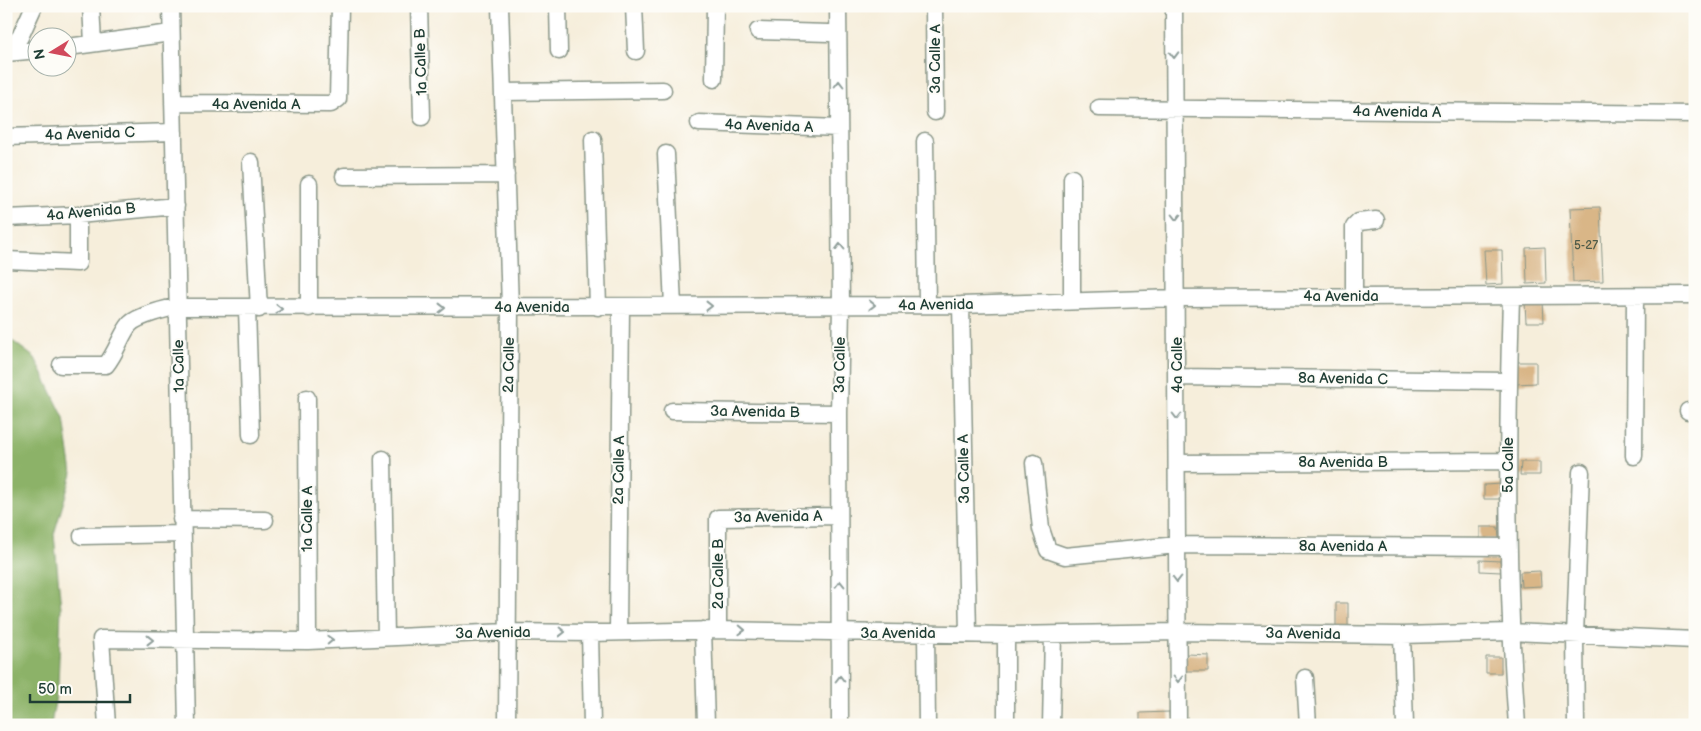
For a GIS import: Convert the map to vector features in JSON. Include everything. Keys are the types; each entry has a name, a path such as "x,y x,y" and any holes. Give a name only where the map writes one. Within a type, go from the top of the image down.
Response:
{"street":[{"path":"6,53 20,37 34,6"},
{"path":"91,6 93,43"},
{"name":"1a Calle","path":"171,6 187,725"},
{"name":"4a Avenida A","path":"173,103 331,104 338,99 340,6"},
{"name":"1a Calle B","path":"419,6 422,117"},
{"name":"2a Calle","path":"500,6 510,307 507,725"},
{"path":"558,6 559,51"},
{"path":"634,6 636,51"},
{"path":"714,79 715,6"},
{"name":"3a Calle","path":"838,6 841,306 839,413 840,725"},
{"name":"3a Calle A","path":"934,6 935,112"},
{"name":"4a Calle","path":"1174,6 1178,725"},
{"path":"758,31 829,33 838,31"},
{"path":"78,45 171,33"},
{"path":"6,53 28,51"},
{"path":"503,92 664,90"},
{"name":"4a Avenida A","path":"1098,108 1695,114"},
{"name":"4a Avenida A","path":"700,123 839,128"},
{"name":"4a Avenida C","path":"6,137 174,132"},
{"path":"593,139 598,307"},
{"path":"925,141 927,305"},
{"path":"666,154 673,306"},
{"path":"250,435 253,309 251,162"},
{"path":"344,176 506,175"},
{"path":"1072,178 1072,301"},
{"path":"309,184 309,308"},
{"name":"4a Avenida B","path":"6,218 78,215 176,206"},
{"path":"6,260 78,263 78,215"},
{"path":"1354,296 1354,227 1358,222 1376,220"},
{"name":"4a Avenida","path":"61,365 106,365 115,354 130,324 166,308 178,307 253,309 841,306 961,305 1176,298 1695,295"},
{"path":"1634,456 1635,296"},
{"name":"5a Calle","path":"1510,297 1508,547 1510,632 1517,725"},
{"name":"3a Calle A","path":"961,305 968,634"},
{"name":"2a Calle A","path":"618,632 621,307"},
{"name":"8a Avenida C","path":"1177,377 1508,381"},
{"name":"1a Calle A","path":"307,398 308,641"},
{"name":"3a Avenida B","path":"672,411 839,413"},
{"path":"383,460 386,637"},
{"name":"8a Avenida B","path":"1177,463 1508,461"},
{"name":"8a Avenida A","path":"1034,463 1042,530 1048,550 1065,556 1177,545 1508,547"},
{"path":"1576,725 1575,636 1581,472"},
{"name":"3a Avenida A","path":"718,518 839,516"},
{"name":"2a Calle B","path":"706,724 718,518"},
{"path":"82,536 265,520"},
{"name":"3a Avenida","path":"107,725 101,639 308,641 507,632 590,633 711,630 1006,635 1178,632 1402,636 1510,632 1695,640"},
{"path":"590,633 592,725"},
{"path":"926,634 927,725"},
{"path":"1006,635 1006,725"},
{"path":"1051,725 1053,635"},
{"path":"1402,636 1405,725"},
{"path":"1305,678 1308,725"}],"green space":[{"path":"6,336 35,358 64,418 72,474 54,534 61,608 58,684 51,725 6,725"}],"building":[{"path":"1600,207 1603,281 1573,282 1570,208"},
{"path":"1545,247 1546,283 1527,284 1526,248"},
{"path":"1484,250 1502,250 1503,284 1486,285"},
{"path":"1543,301 1544,322 1526,322 1525,302"},
{"path":"1516,362 1536,362 1536,383 1516,384"},
{"path":"1521,462 1540,462 1540,475 1520,475"},
{"path":"1502,484 1502,499 1484,499 1484,485"},
{"path":"1480,527 1498,527 1499,539 1480,539"},
{"path":"1480,560 1501,561 1501,572 1480,571"},
{"path":"1540,571 1541,586 1521,587 1520,572"},
{"path":"1336,603 1348,603 1348,630 1336,630"},
{"path":"1188,654 1208,655 1208,671 1185,671 1185,659"},
{"path":"1486,657 1501,657 1501,673 1486,673"},
{"path":"1169,712 1170,725 1140,725 1140,713"}]}
